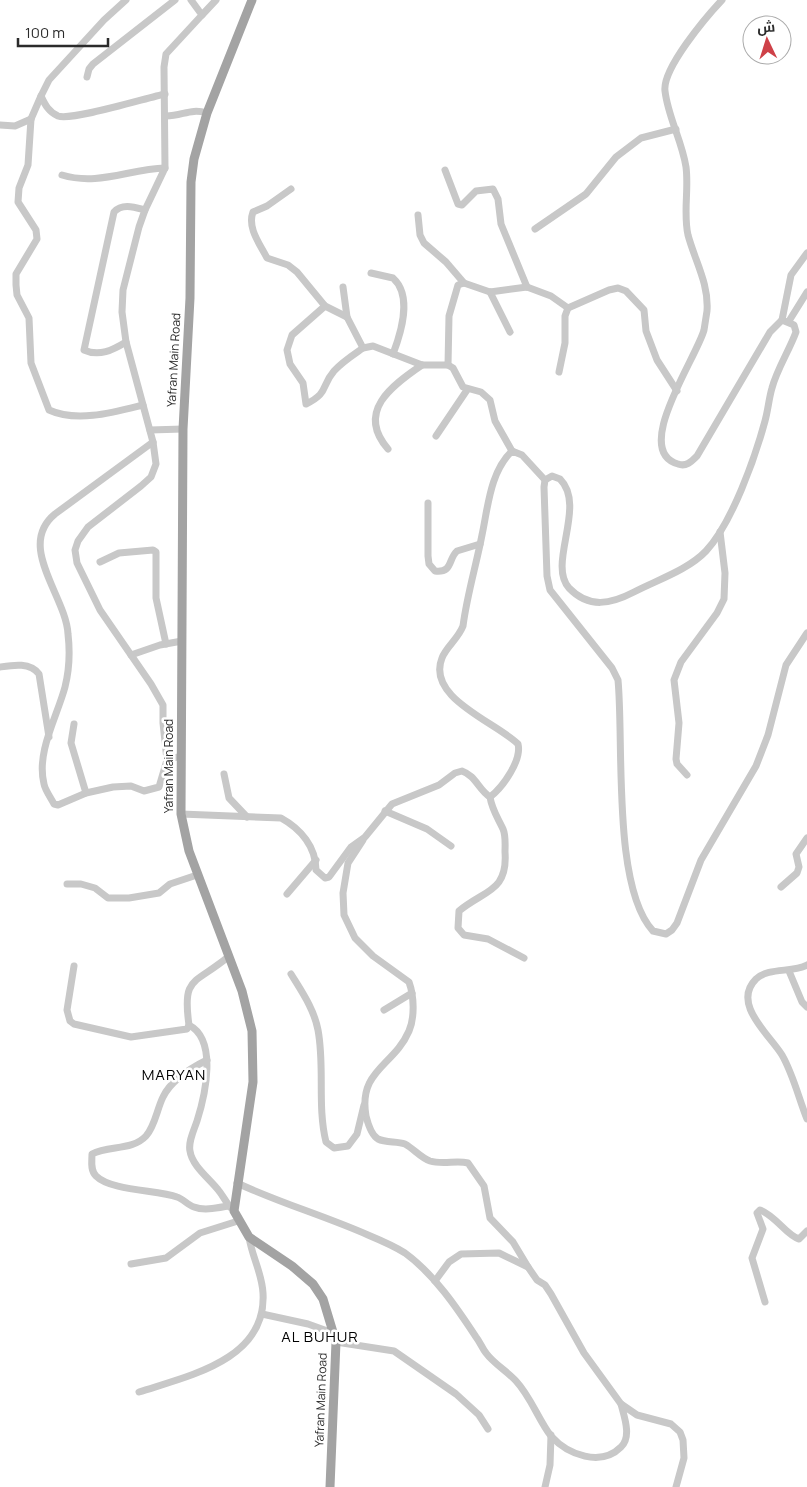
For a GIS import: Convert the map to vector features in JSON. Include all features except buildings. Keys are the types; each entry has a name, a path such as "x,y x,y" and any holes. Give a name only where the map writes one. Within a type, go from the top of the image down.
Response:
{"main road":[{"name":"Yafran Main Road","path":"252,0 207,114 194,159 191,182 190,298 183,429 181,814 184,835 197,875 242,991 252,1032 252,1082 237,1183 231,1208 249,1237 292,1266 313,1284 324,1298 334,1338 330,1487"}],"street":[{"path":"126,0 104,20 48,80 31,119 28,165 20,188 18,202 36,230 37,239 16,274 16,285 17,294 29,318 31,362 49,410 58,414 111,413 143,405"},
{"path":"87,77 89,69 93,64 175,0"},
{"path":"191,0 202,15"},
{"path":"153,442 55,514 45,522 41,531 40,543 44,566 67,621 68,634 66,686 43,760 44,784 54,804 58,805 86,793 113,787 131,786 144,791 159,787 167,760 163,705 100,610 77,563 75,550 78,541 88,528 151,477 156,464 153,442 126,342 122,312 123,290 145,210 165,168 166,54 216,0"},
{"path":"722,0 680,53 665,78 664,90 682,150 688,181 686,224 705,284 707,298 704,330 662,423 661,445 665,456 672,463 689,464 697,456 770,332 786,320 807,292"},
{"path":"41,96 47,108 60,117 98,111 165,94"},
{"path":"166,116 177,116 195,110 207,114"},
{"path":"0,125 15,126 31,119"},
{"path":"535,229 586,194 616,157 641,138 676,129"},
{"path":"62,175 77,180 93,180 151,168 165,168"},
{"path":"445,170 458,204 462,205 476,191 493,189 498,199 501,224 527,287"},
{"path":"290,189 267,206 254,212 251,219 253,231 267,258 288,265 297,272 325,306 347,317"},
{"path":"126,342 102,353 91,353 84,350 114,212 118,208 125,207 145,210"},
{"path":"418,216 420,235 424,243 446,262 464,283 490,292 527,287 551,296 568,308"},
{"path":"786,320 791,275 807,252"},
{"path":"370,273 393,278 401,290 404,318 394,354"},
{"path":"448,365 449,316 458,285 464,283"},
{"path":"343,286 347,317 363,348"},
{"path":"559,372 565,344 565,316 568,308 618,288 626,292 644,310 646,331 657,360 677,391"},
{"path":"490,292 510,332"},
{"path":"325,306 292,335 287,350 290,364 303,383 306,404 316,399 324,391 332,372 339,365 363,348 373,346 422,365 448,365 453,368 459,382 467,390 481,392 490,400 494,421 512,451 522,455 545,480 547,576 550,590 612,668 618,680 624,828 629,874 636,905 653,931 666,934 677,923 701,860 756,766 768,736 786,665 807,632"},
{"path":"545,480 552,476 556,477 565,485 569,520 562,575 570,589 590,601 608,603 619,600 685,566 706,551 720,532 735,504 758,444 772,386 796,332 794,324 786,320"},
{"path":"388,449 380,440 376,428 377,408 382,399 405,376 422,365"},
{"path":"436,436 467,390"},
{"path":"150,430 183,429"},
{"path":"490,797 506,779 520,752 518,744 450,695 439,676 442,657 457,638 463,626 468,590 493,486 500,467 512,451"},
{"path":"428,504 428,556 430,564 435,570 442,572 448,569 457,551 480,544"},
{"path":"687,775 677,764 676,759 679,724 674,680 681,662 724,599 724,558 720,532"},
{"path":"100,562 119,553 153,550 156,552 156,598 166,644"},
{"path":"131,655 182,641"},
{"path":"0,667 24,665 36,670 39,674 42,680 49,737"},
{"path":"74,724 71,742 86,793"},
{"path":"167,760 181,756"},
{"path":"291,974 310,1006 318,1028 322,1059 321,1107 326,1142 334,1148 348,1146 357,1134 364,1096 370,1080 408,1033 412,1017 412,993 409,982 404,976 373,956 355,938 344,915 343,893 348,863 365,837 392,804 439,785 455,773 462,771 474,777 490,797 493,811 504,832 506,856 503,877 498,885 459,911 458,928 464,935 488,939 524,958"},
{"path":"224,774 229,798 247,817"},
{"path":"385,811 427,829 451,846"},
{"path":"181,814 247,817 273,816 290,823 313,849 316,870 325,878 330,877 351,847 365,837"},
{"path":"781,887 797,873 799,867 796,854 807,838"},
{"path":"287,894 316,860"},
{"path":"67,884 81,884 95,888 108,898 130,898 159,893 170,884 197,875"},
{"path":"74,966 67,1010 70,1022 131,1037 187,1029 189,1025 185,999 189,988 196,980 228,957"},
{"path":"807,965 789,971 763,975 750,988 749,1000 754,1021 782,1056 807,1119"},
{"path":"789,971 802,1002 807,1007"},
{"path":"384,1010 412,993"},
{"path":"189,1025 198,1030 202,1037 208,1068 202,1103 189,1150 192,1160 220,1192 231,1208"},
{"path":"207,1060 194,1066 170,1086 145,1137 133,1144 100,1150 92,1154 92,1169 97,1177 111,1183 178,1197 194,1207 212,1209 231,1208"},
{"path":"364,1104 370,1129 378,1139 404,1144 430,1161 457,1160 468,1163 484,1186 490,1218 513,1242 537,1280 545,1285 584,1352 621,1404 637,1415 671,1424 680,1432 683,1440 684,1458 676,1487"},
{"path":"237,1183 289,1206 346,1226 404,1253 435,1281 476,1337 485,1353 516,1381 539,1413 551,1435 567,1449 585,1457 601,1458 615,1453 625,1444 626,1436 621,1404"},
{"path":"765,1302 752,1258 763,1229 756,1213 760,1210 769,1214 793,1238 798,1240 807,1232"},
{"path":"131,1264 166,1258 200,1233 238,1221"},
{"path":"139,1392 207,1370 233,1354 250,1338 262,1314 262,1279 251,1254 249,1237"},
{"path":"435,1281 449,1262 461,1254 499,1253 528,1267"},
{"path":"262,1314 308,1324 334,1338 394,1351 456,1394 479,1415 488,1429"},
{"path":"545,1487 550,1465 551,1435"}],"district":[{"name":"MARYAN","path":"174,1075"},
{"name":"AL BUHUR","path":"320,1337"}]}
